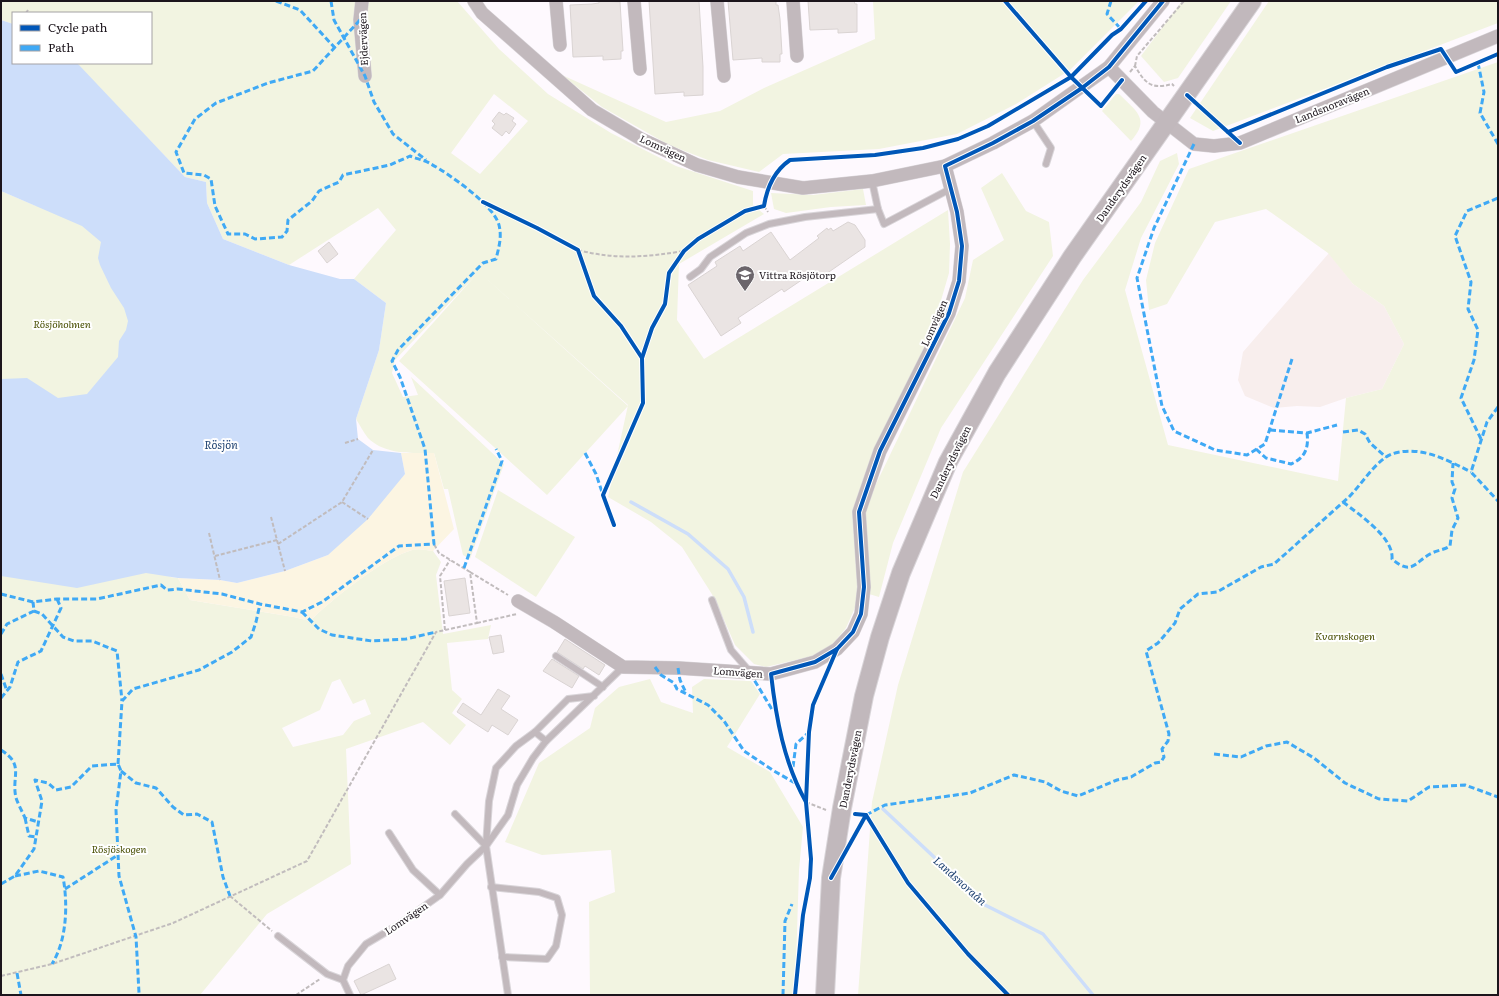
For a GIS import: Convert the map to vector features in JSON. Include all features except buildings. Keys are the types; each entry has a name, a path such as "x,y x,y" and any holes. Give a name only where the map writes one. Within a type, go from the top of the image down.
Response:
{"main road":[{"name":"Danderydsvägen","path":"825,995 831,878 842,808 864,696 880,637 901,572 948,462 997,373 1072,256 1252,1"}],"street":[{"name":"Ejdervägen","path":"362,1 360,20 365,76"},
{"name":"Lomvägen","path":"474,1 488,18 592,110 641,138 690,161 738,177 803,188 872,181 945,166 993,143 1033,121 1082,88 1109,67 1163,1"},
{"path":"556,1 560,45"},
{"path":"634,1 640,68"},
{"path":"717,1 724,76"},
{"path":"793,1 797,56"},
{"name":"Landsnoravägen","path":"1166,123 1194,144 1214,146 1240,143 1498,36"},
{"path":"1109,67 1166,123"},
{"name":"Lomvägen","path":"623,667 678,668 771,674 815,662 837,649 853,632 861,614 864,587 859,512 880,451 949,314 958,281 962,246 952,188 945,166"},
{"path":"518,601 623,667"}],"lane":[{"path":"1033,121 1051,148 1046,164"},
{"path":"872,181 878,209 884,224 952,188"},
{"path":"690,277 701,268 710,257 746,233 769,224 804,216 878,209"},
{"path":"712,600 730,650 750,673"},
{"path":"556,656 603,687"},
{"name":"Lomvägen","path":"343,980 348,966 366,944 398,925 440,895 467,864 486,846 508,815 517,785 533,758 546,741 623,667"},
{"path":"508,995 486,846 489,801 496,768 516,746 535,732 568,699 594,696"},
{"path":"535,732 546,741"},
{"path":"455,814 486,846"},
{"path":"389,833 413,870 440,895"},
{"path":"491,887 539,892 557,898 562,915 556,946 547,959 502,957"},
{"path":"278,936 327,974 343,980 350,995"}],"path":[{"path":"1082,88 1101,106 1135,66 1137,56 1184,1"},
{"path":"1135,66 1142,77 1149,84 1156,87 1172,84 1187,95"},
{"path":"765,199 764,206 768,212"},
{"path":"758,208 764,206"},
{"path":"571,247 598,255 645,257 684,251"},
{"path":"680,256 689,247"},
{"path":"578,250 580,258"},
{"path":"345,443 358,439"},
{"path":"278,544 342,502 373,450"},
{"path":"342,502 368,519"},
{"path":"271,517 284,571"},
{"path":"209,533 220,580"},
{"path":"215,556 277,540"},
{"path":"434,544 439,553 518,601"},
{"path":"445,630 440,576 450,560"},
{"path":"470,572 477,623"},
{"path":"1,976 52,964 173,923 307,861 436,632 534,611"},
{"path":"802,795 806,802 807,809"},
{"path":"806,802 829,811"},
{"path":"230,896 278,936"},
{"path":"296,995 327,974"}],"shaded area":[{"path":"1329,253 1353,284 1384,306 1404,344 1382,389 1346,398 1320,407 1297,406 1274,408 1245,396 1238,380 1243,352"}],"green space":[{"path":"1,1 457,1 499,49 548,94 611,133 676,166 753,191 753,205 764,214 679,264 677,320 704,359 948,210 950,244 949,273 935,321 854,513 861,584 857,603 846,628 825,653 766,667 754,664 735,645 715,599 682,547 651,522 608,497 628,406 547,495 399,361 476,275 395,360 392,373 403,397 418,395 411,377 504,464 470,559 463,555 448,489 444,489 434,453 399,452 382,448 368,438 356,419 379,350 386,303 354,279 396,230 378,208 289,265 223,239 207,203 206,182 185,177 77,64 152,64 152,12 12,12 12,24 1,20","holes":["494,94 528,121 480,174 451,153","479,272 628,405 628,406"]},
{"path":"873,1 1139,1 1070,70 1016,104 957,134 879,149 783,154 759,172 708,160 669,145 602,107 562,75 666,122 720,111 764,88 875,39"},
{"path":"1182,1 1231,1 1178,78 1164,82 1141,56"},
{"path":"1269,1 1498,1 1498,23 1213,131 1190,118"},
{"name":"Kvarnskogen","path":"1498,62 1498,995 858,995 872,802 898,685 963,472 1083,280 1141,202 1160,161 1177,153 1179,164 1141,238 1125,290 1168,445 1338,481 1346,398 1382,389 1404,344 1384,306 1353,284 1328,253 1266,209 1215,222 1167,304 1149,310 1146,280 1155,243 1189,169"},
{"path":"1116,94 1119,94 1131,105 1139,116 1140,127 1131,141 1102,111"},
{"path":"1002,173 1026,211 1049,222 1053,256 941,428 893,543 879,597 869,594 862,528 867,503 965,298 973,260 1004,240 981,188"},
{"path":"863,189 866,205 831,207 786,213 774,209 771,193 813,195"},
{"name":"Rösjöskogen","path":"1,191 36,206 122,197 170,577 178,578 190,600 310,621 344,591 373,570 400,554 417,549 433,551 441,562 436,575 443,634 491,625 488,639 447,643 452,690 462,699 452,713 466,725 450,745 423,722 346,749 351,864 267,914 200,995 1,995","holes":["340,679 353,704 365,699 371,714 354,721 343,735 293,747 282,728 320,710 332,682"]},
{"path":"498,490 575,537 536,597 475,557"},
{"path":"650,679 661,702 693,713 692,687 704,679 751,681 760,694 727,747 770,772 803,827 799,870 795,995 590,995 589,902 615,892 611,850 542,855 505,842 539,763 590,728 595,708 619,687"}],"sand":[{"path":"401,453 434,453 454,529 433,551 414,549 400,554 373,570 344,591 310,621 190,600 178,578 220,580 237,583 285,571 328,555 405,474"}],"water":[{"name":"Rösjön","path":"1,20 12,24 12,64 78,64 185,177 206,182 207,203 223,239 289,265 340,279 354,279 386,303 379,350 356,419 358,439 373,450 401,453 405,474 368,519 328,555 285,571 237,583 220,580 178,578 146,573 77,588 1,576 1,379 27,378 58,398 87,394 118,357 119,341 126,330 128,321 124,308 111,288 100,265 98,258 101,242 82,226 1,191"}],"waterway":[{"path":"631,502 688,534 728,569 744,597 753,632"},
{"name":"Landsnoraån","path":"883,809 985,905 1043,934 1093,995"}],"marked path":[{"path":"276,1 300,10 335,48"},
{"path":"331,1 334,20 365,76 374,102 393,134 426,160"},
{"path":"1111,1 1107,14 1121,29"},
{"path":"1,634 7,624 34,611 33,602 57,599 97,599 161,585 167,590 178,589 222,594 260,604 302,612 322,602 399,546 434,544 425,449 400,377 392,361 398,350 483,263 496,259 500,242 500,234 499,225 495,217 489,208 459,182 429,163 410,156 390,165 343,175 339,182 319,191 312,201 288,220 287,231 282,237 255,239 245,234 228,234 215,206 211,179 204,175 184,173 176,152 195,119 216,103 268,83 313,71 360,20"},
{"path":"1478,63 1484,92 1480,113 1498,144"},
{"path":"1194,144 1154,228 1137,278 1162,406 1174,431 1215,450 1247,455 1265,444 1292,359"},
{"path":"1481,439 1461,398 1474,360 1478,330 1468,309 1471,282 1455,236 1467,211 1498,198"},
{"path":"1498,407 1487,422 1471,472 1498,501"},
{"path":"1270,430 1307,433 1337,425"},
{"path":"1343,432 1358,430 1365,434 1370,443 1386,457"},
{"path":"1256,449 1266,458 1291,464 1303,456 1307,448 1307,433"},
{"path":"464,568 502,461 496,449"},
{"path":"866,815 885,805 970,793 1014,775 1045,782 1061,791 1078,796 1117,780 1131,777 1155,763 1161,762 1164,757 1162,749 1168,741 1169,734 1146,651 1158,643 1175,623 1180,609 1198,594 1217,592 1261,567 1274,564 1349,497 1376,465 1395,453 1415,451 1434,455 1471,472"},
{"path":"585,453 596,474 603,495"},
{"path":"1343,502 1381,534 1391,551 1392,559 1405,567 1414,566 1426,556 1450,546 1452,530 1458,518 1452,498 1455,489 1452,482 1453,463"},
{"path":"1,594 33,602"},
{"path":"1,698 10,687 18,662 41,651 61,608 57,599"},
{"path":"118,764 122,701 133,689 199,670 232,652 251,637 260,604"},
{"path":"34,611 42,614 63,637 74,641 92,641 117,651 122,701"},
{"path":"302,612 319,629 332,635 372,641 406,639 436,632"},
{"path":"655,667 661,675 674,683 677,689 708,705 724,721 744,751 795,783"},
{"path":"678,668 680,680 686,693"},
{"path":"750,673 773,711"},
{"path":"1,674 7,691"},
{"path":"793,767 796,744 809,732"},
{"path":"1214,754 1241,757 1266,746 1287,742 1314,758 1345,783 1379,799 1408,801 1429,787 1465,785 1498,797"},
{"path":"1,750 8,755 15,766 16,798 25,818 38,822"},
{"path":"1,884 15,876 34,849 42,801 35,780 48,783 56,790 71,787 92,766 118,764 121,771 116,810 119,876 136,937 139,993 137,995"},
{"path":"121,771 136,783 156,788 173,807 184,815 197,814 212,822 223,877 230,896"},
{"path":"25,818 29,836 36,837"},
{"path":"65,889 118,855"},
{"path":"15,876 39,871 63,877 66,899 65,922 61,944 52,964"},
{"path":"783,995 785,921 792,904"},
{"path":"17,973 21,995"}],"cycle path":[{"path":"1005,1 1071,77 1101,106 1122,80"},
{"path":"614,525 603,495 643,403 642,358 652,328 665,304 669,273 684,251 698,239 745,211 764,206 767,192 772,180 784,164 790,160 875,155 923,148 958,139 988,126 1071,77 1112,35 1121,29 1146,1"},
{"path":"806,802 792,772 782,740 775,707 771,674 815,662 837,649 853,632 861,614 864,587 859,512 880,451 949,313 959,281 962,246 957,212 945,166 993,143 1033,121 1082,88 1109,67 1163,1"},
{"path":"1228,132 1387,67 1441,49 1456,72 1498,54"},
{"path":"1187,95 1240,143"},
{"path":"483,202 578,250 594,296 621,326 642,358"},
{"path":"795,995 803,915 810,878 811,859 806,802 809,732 813,705 837,649"},
{"path":"855,814 866,815 908,883 968,954 1008,995"},
{"path":"831,878 866,815"}],"place":[{"name":"Vittra Rösjötorp","path":"745,292"}],"park label":[{"name":"Rösjöholmen","path":"62,324"}]}
